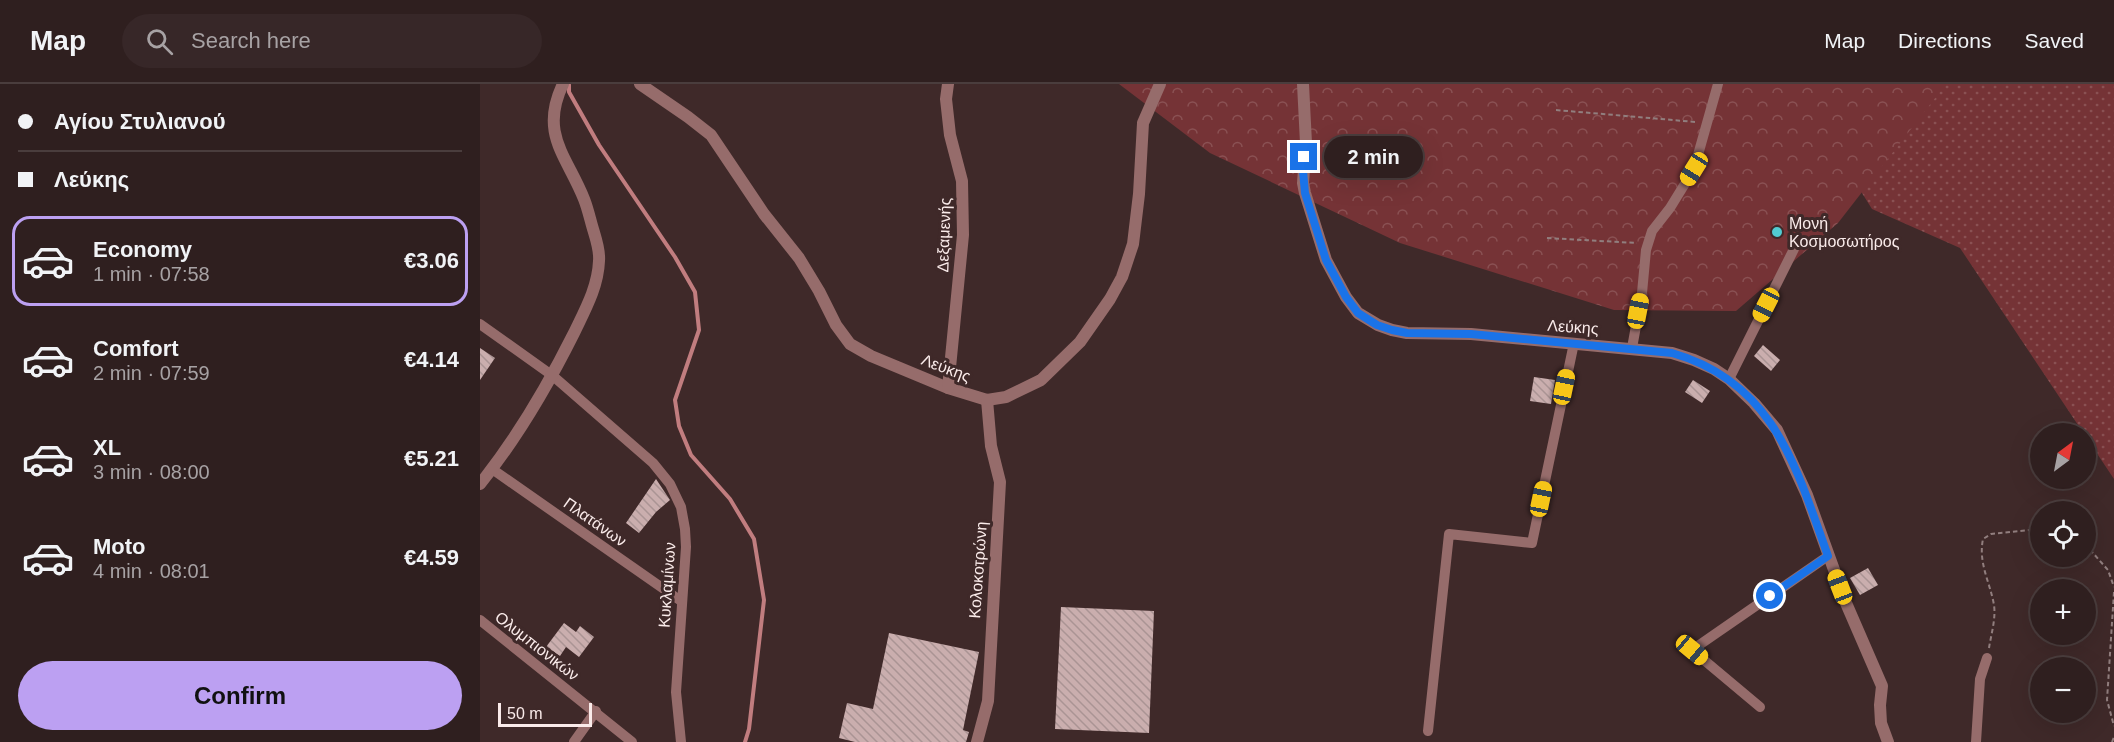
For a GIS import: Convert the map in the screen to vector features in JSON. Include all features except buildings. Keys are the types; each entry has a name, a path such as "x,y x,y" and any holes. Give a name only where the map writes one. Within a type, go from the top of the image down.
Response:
{"street":[{"name":"Λεύκης","path":"640,84 711,135 764,214 804,266 836,325 850,344 871,356 948,388 987,400 1006,397 1041,380 1080,342 1110,299 1122,277 1133,244 1139,194 1143,123 1160,84"},
{"name":"Δεξαμενής","path":"948,84 946,99 950,135 962,182 963,235 948,388"},
{"name":"Λεύκης","path":"1304,84 1305,193 1326,260 1346,297 1358,313 1377,325 1407,333 1471,334 1672,353 1714,369 1729,379 1754,403 1777,430 1807,495 1857,631 1882,686 1881,723 1888,742"},
{"path":"1632,348 1652,231 1670,208 1694,169 1718,84"},
{"path":"480,484 529,417 553,376 589,302 597,277 600,259 597,240 584,198 555,140 555,106 560,86"},
{"path":"1729,379 1794,249"},
{"name":"Κυκλαμίνων","path":"480,324 553,376 653,463 670,484 681,507 685,530 676,692 681,742"},
{"path":"1428,731 1449,534 1532,543 1574,343"},
{"name":"Κολοκοτρώνη","path":"977,742 988,701 1000,482 991,446 987,400"},
{"name":"Πλατάνων","path":"492,469 681,601"},
{"path":"1760,707 1692,650 1828,556"},
{"name":"Ολυμπιονικών","path":"480,620 632,742"},
{"path":"1976,742 1980,680 1987,658"},
{"path":"574,742 596,711"}],"path":[{"path":"1556,110 1708,123"},
{"path":"1547,238 1648,244"},
{"path":"1987,658 1995,608 1980,551 1983,539 1990,534 2030,530"},
{"path":"2096,556 2108,570 2114,587"},
{"path":"2114,592 2106,700 2114,726"},
{"path":"2112,742 2114,737"}],"green space":[{"path":"1119,84 1946,84 1838,223 1736,311 1614,310 1400,243 1210,153"},
{"path":"1858,84 2114,84 2114,479 2096,452 2096,423 2077,423 1960,248 1872,209 1840,158"}],"waterway":[{"path":"569,85 569,92 599,145 675,257 695,292 699,330 675,400 679,426 691,455 730,499 754,539 764,600 749,729 745,742"}],"place":[{"name":"Μονή Κοσμοσωτήρος","path":"1777,232"}],"route":[{"path":"1304,157 1305,193 1326,260 1346,297 1358,313 1377,325 1407,333 1471,334 1672,353 1714,369 1729,379 1777,430 1807,495 1828,556 1770,596"}]}
